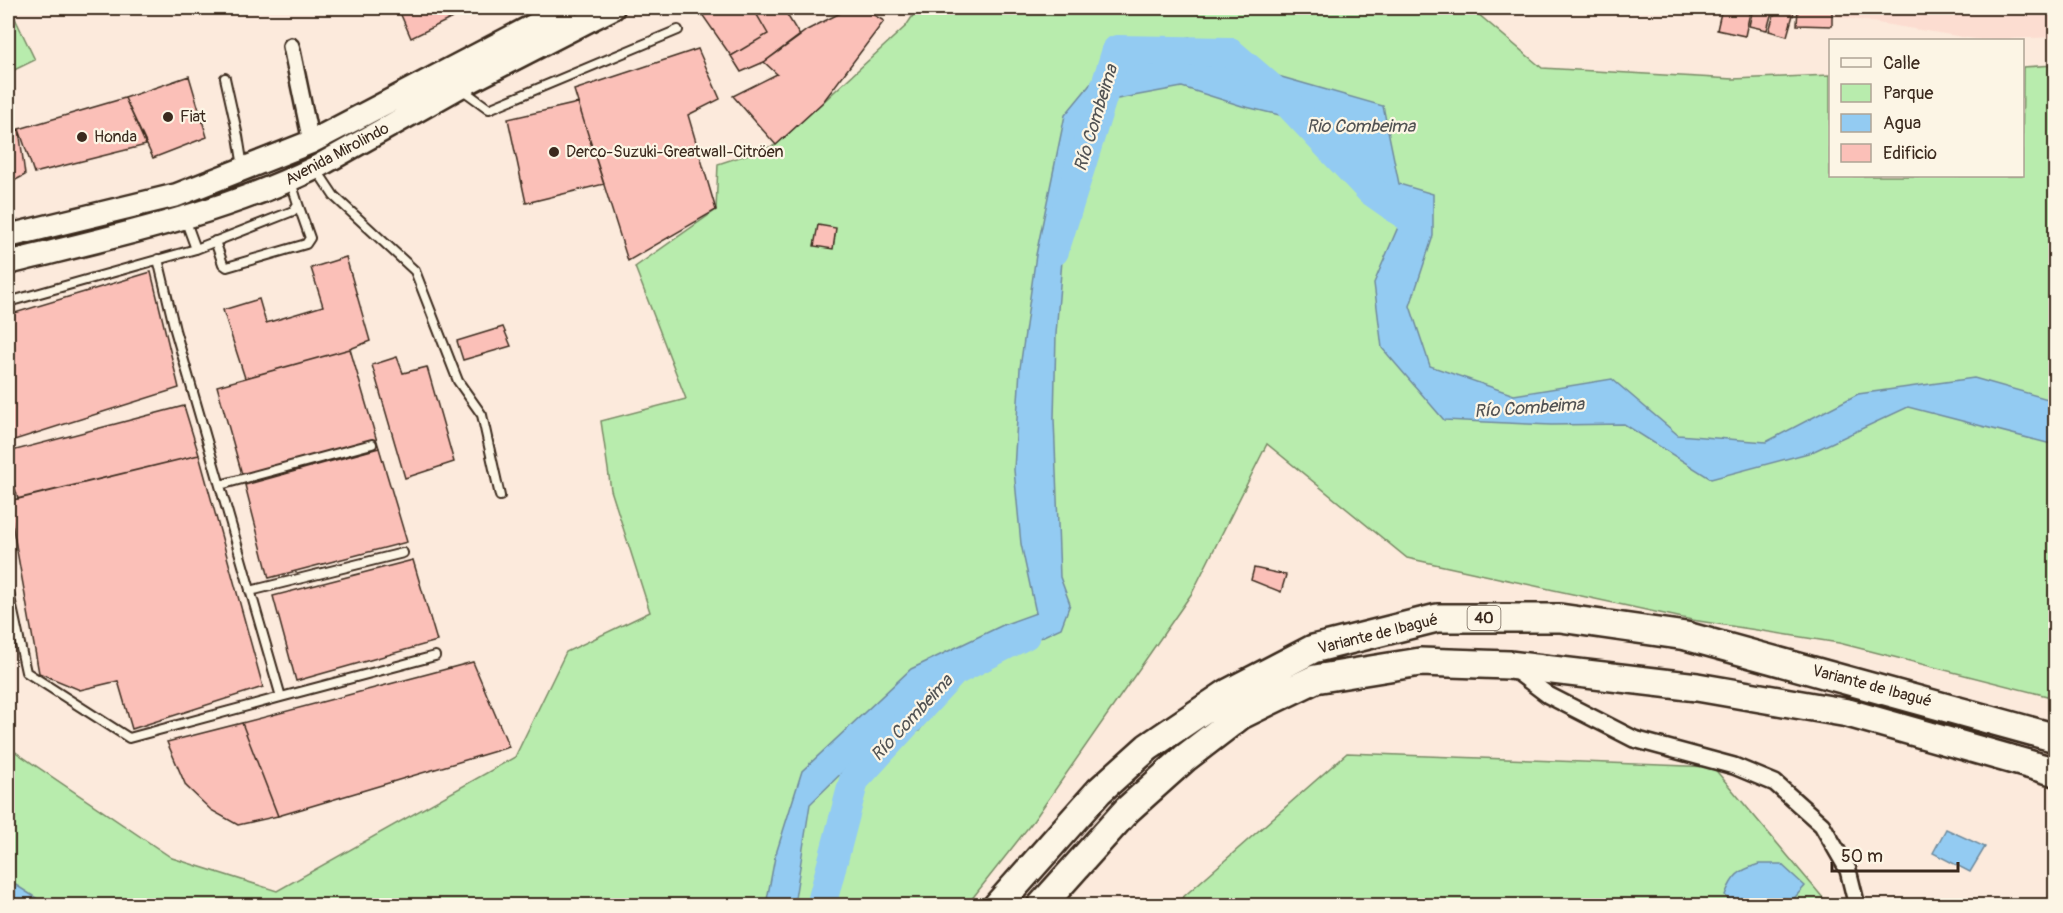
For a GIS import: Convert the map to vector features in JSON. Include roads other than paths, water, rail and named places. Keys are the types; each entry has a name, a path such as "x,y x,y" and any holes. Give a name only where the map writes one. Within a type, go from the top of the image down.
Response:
{"highway":[{"name":"Variante de Ibagué","path":"997,906 1099,791 1148,747 1228,693 1313,649 1437,618 1560,618 1686,636 2055,738"},
{"name":"Variante de Ibagué","path":"1041,906 1127,810 1185,758 1241,715 1315,679 1420,662 1509,665 1697,687 1848,713 2055,772"}],"main road":[{"name":"Avenida Mirolindo","path":"8,236 177,195 311,142 567,8"},
{"name":"Avenida Mirolindo","path":"8,263 185,218 291,180 459,87 613,8"}],"street":[{"path":"291,46 311,142"},
{"path":"1509,665 1548,695 1634,739 1734,766 1775,783 1822,825 1848,870 1857,906"}],"lane":[{"path":"459,87 489,109 678,30"},
{"path":"225,78 243,169"},
{"path":"315,168 334,196 415,272 458,381 482,415 501,496"},
{"path":"215,241 223,264 227,267 306,244 310,238 309,233 291,180"},
{"path":"8,302 196,249 293,211 298,204"},
{"path":"185,218 196,249"},
{"path":"158,259 176,330 281,697"},
{"path":"220,485 372,444"},
{"path":"250,591 403,553"},
{"path":"8,588 26,672 129,738 435,656"}],"water":[{"name":"Rio Combeima","path":"1189,37 1278,76 1383,106 1399,184 1433,194 1433,236 1410,306 1430,366 1514,395 1612,379 1678,435 1766,442 1858,394 1974,378 2055,401 2055,445 1908,407 1812,452 1711,479 1624,424 1551,425 1444,420 1382,348 1374,283 1401,220 1329,127 1242,106 1182,87 1112,100 1069,174 1056,334 1054,419 1060,577 1070,604 1061,628 1024,645 968,658 919,731 867,748 810,804 794,905 766,905 775,857 802,771 911,669 1003,625 1036,613 1021,544 1014,470 1020,368 1036,255 1065,115 1107,64"},
{"path":"1946,829 1985,847 1970,872 1933,853"},
{"path":"1759,864 1781,864 1805,886 1788,905 1732,905 1725,895 1731,883 1741,872"},
{"path":"8,880 47,905 8,905"}],"waterway":[{"name":"Río Combeima","path":"1054,251 1117,50 1229,52 1285,100 1370,190 1417,223 1416,227"},
{"name":"Río Combeima","path":"821,906 854,780 953,672 1025,635"}],"place":[{"name":"Fiat","path":"168,117"},
{"name":"Honda","path":"82,137"},
{"name":"Derco-Suzuki-Greatwall-Citröen","path":"554,152"}]}
